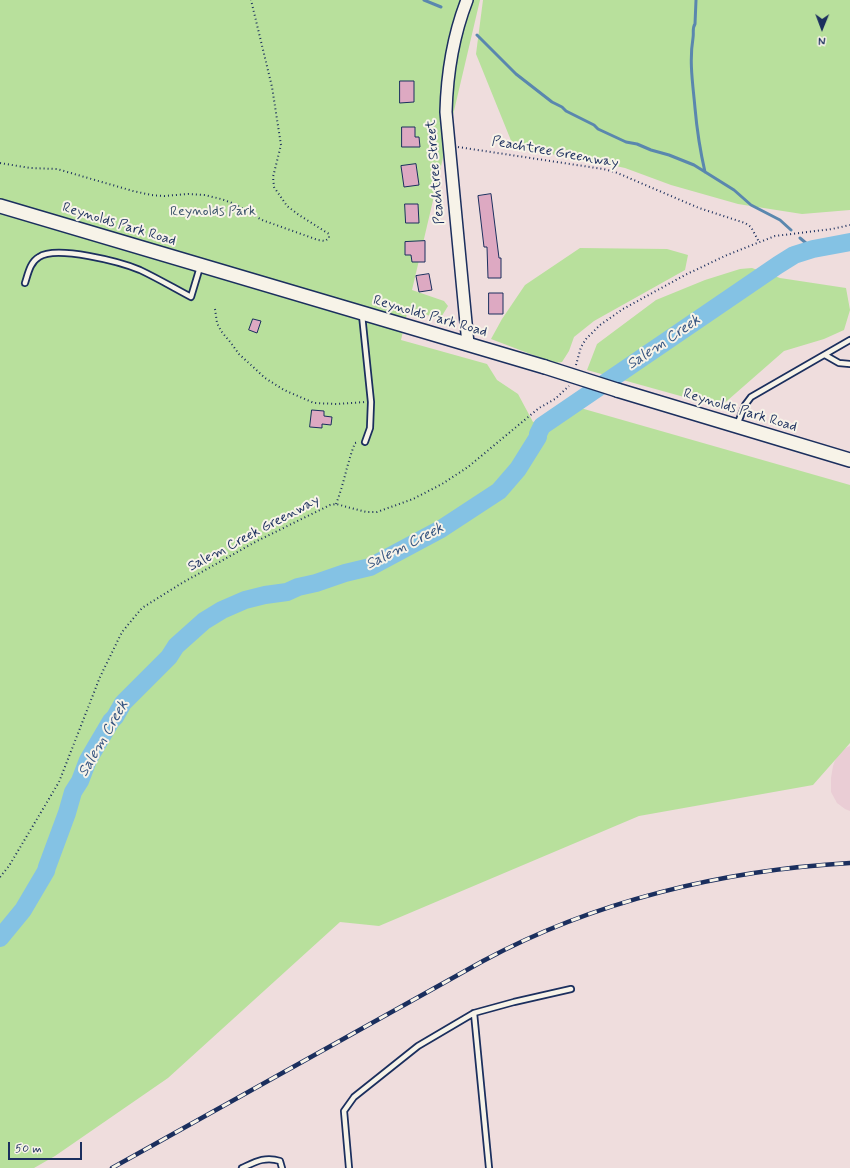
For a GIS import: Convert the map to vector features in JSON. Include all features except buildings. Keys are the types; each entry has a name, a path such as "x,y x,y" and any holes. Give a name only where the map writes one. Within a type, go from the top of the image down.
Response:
{"main road":[{"name":"Reynolds Park Road","path":"0,206 362,314 468,344 850,460"}],"street":[{"name":"Peachtree Street","path":"467,0 453,46 448,75 446,112 468,344"}],"lane":[{"path":"25,283 32,264 40,256 60,252 83,255 127,265 140,270 191,297 201,266"},
{"path":"362,314 370,402 370,428 365,442"},
{"path":"736,426 745,405 751,397 850,340"},
{"path":"825,355 839,363 850,364"},
{"path":"349,1168 344,1111 354,1098 418,1046 474,1013 571,989"},
{"path":"474,1013 489,1168"},
{"path":"242,1168 261,1159 272,1158 280,1161 282,1168"}],"path":[{"path":"0,163 30,168 57,169 151,195 205,195 235,204 262,220 318,240 325,241 329,234 299,216 287,206 274,187 273,177 281,145 272,87 251,0"},
{"name":"Peachtree Greenway","path":"449,147 467,148 615,172 699,208 745,223 751,227 759,242"},
{"path":"575,370 576,360 586,339 600,325 623,309 685,275 727,255 775,236 832,229 850,225"},
{"path":"216,309 220,331 231,342 239,354 265,378 284,390 314,403 337,404 370,402"},
{"name":"Salem Creek Greenway","path":"0,877 9,866 59,782 100,677 122,632 142,608 182,583 257,541 330,505 336,504 366,512 378,512 413,499 442,484 468,467 539,408 555,399 569,386 571,381"},
{"path":"336,504 341,493 347,466 355,443 365,442"}],"shaded area":[{"path":"850,746 850,811 837,803 831,792 831,778 837,755 843,749"}],"green space":[{"name":"Reynolds Park","path":"0,0 480,0 412,290 444,301 448,306 440,319 408,309 401,340 487,364 497,380 518,394 533,422 577,407 850,485 850,743 813,785 639,816 379,926 340,922 168,1078 55,1156 34,1168 0,1168"},
{"path":"483,0 850,0 850,210 802,214 738,204 671,185 625,168 538,152 512,143 476,54"},
{"path":"580,248 667,249 688,255 685,270 594,321 574,337 569,351 562,362 554,363 491,339 502,319 525,285"},
{"path":"752,268 780,278 846,288 850,310 844,330 824,339 784,351 720,407 587,370 597,344 656,300 705,280 740,269"}],"waterway":[{"path":"424,0 441,7"},
{"path":"696,0 691,56 698,133 705,172"},
{"path":"477,35 516,74 566,111 594,125 598,129 626,142 637,144 694,165 734,190 751,205 780,220 791,230"},
{"path":"800,238 813,249"},
{"name":"Salem Creek","path":"0,938 23,910 46,871 73,792 80,781 88,760 111,721 123,703 169,657 176,646 204,621 222,610 245,600 287,592 298,587 370,567 441,529 499,491 518,469 538,437 542,426 794,255 813,249 850,242"}],"railway":[{"path":"112,1168 483,961 525,940 569,921 615,905 708,881 755,873 850,863"}]}
